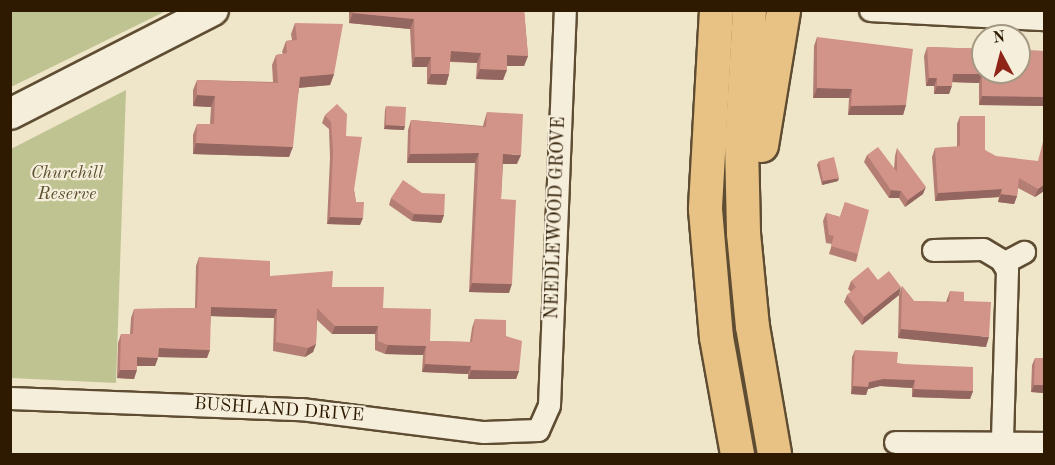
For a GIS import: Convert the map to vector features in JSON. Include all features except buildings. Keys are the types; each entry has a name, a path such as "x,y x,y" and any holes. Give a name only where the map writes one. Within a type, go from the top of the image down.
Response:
{"highway":[{"path":"702,10 696,88 705,209 717,337 737,454"},
{"path":"705,209 716,10"},
{"path":"749,10 741,143 743,233 752,326 774,454"},
{"path":"774,454 776,370 763,259 761,146 783,10"}],"main road":[{"path":"168,33 208,10"},
{"path":"10,114 213,10"}],"street":[{"name":"NEEDLEWOOD GROVE","path":"544,425 565,10"},
{"path":"870,10 1044,19"},
{"path":"933,250 982,249 1003,263 1009,282 1002,441"},
{"path":"1003,263 1024,252"},
{"name":"BUSHLAND DRIVE","path":"10,398 301,409 501,433 530,433 544,425"},
{"path":"895,442 1044,443"}],"green space":[{"path":"11,10 166,10 166,11 11,87"},
{"name":"Churchill Reserve","path":"126,90 116,383 11,378 11,149"}]}
